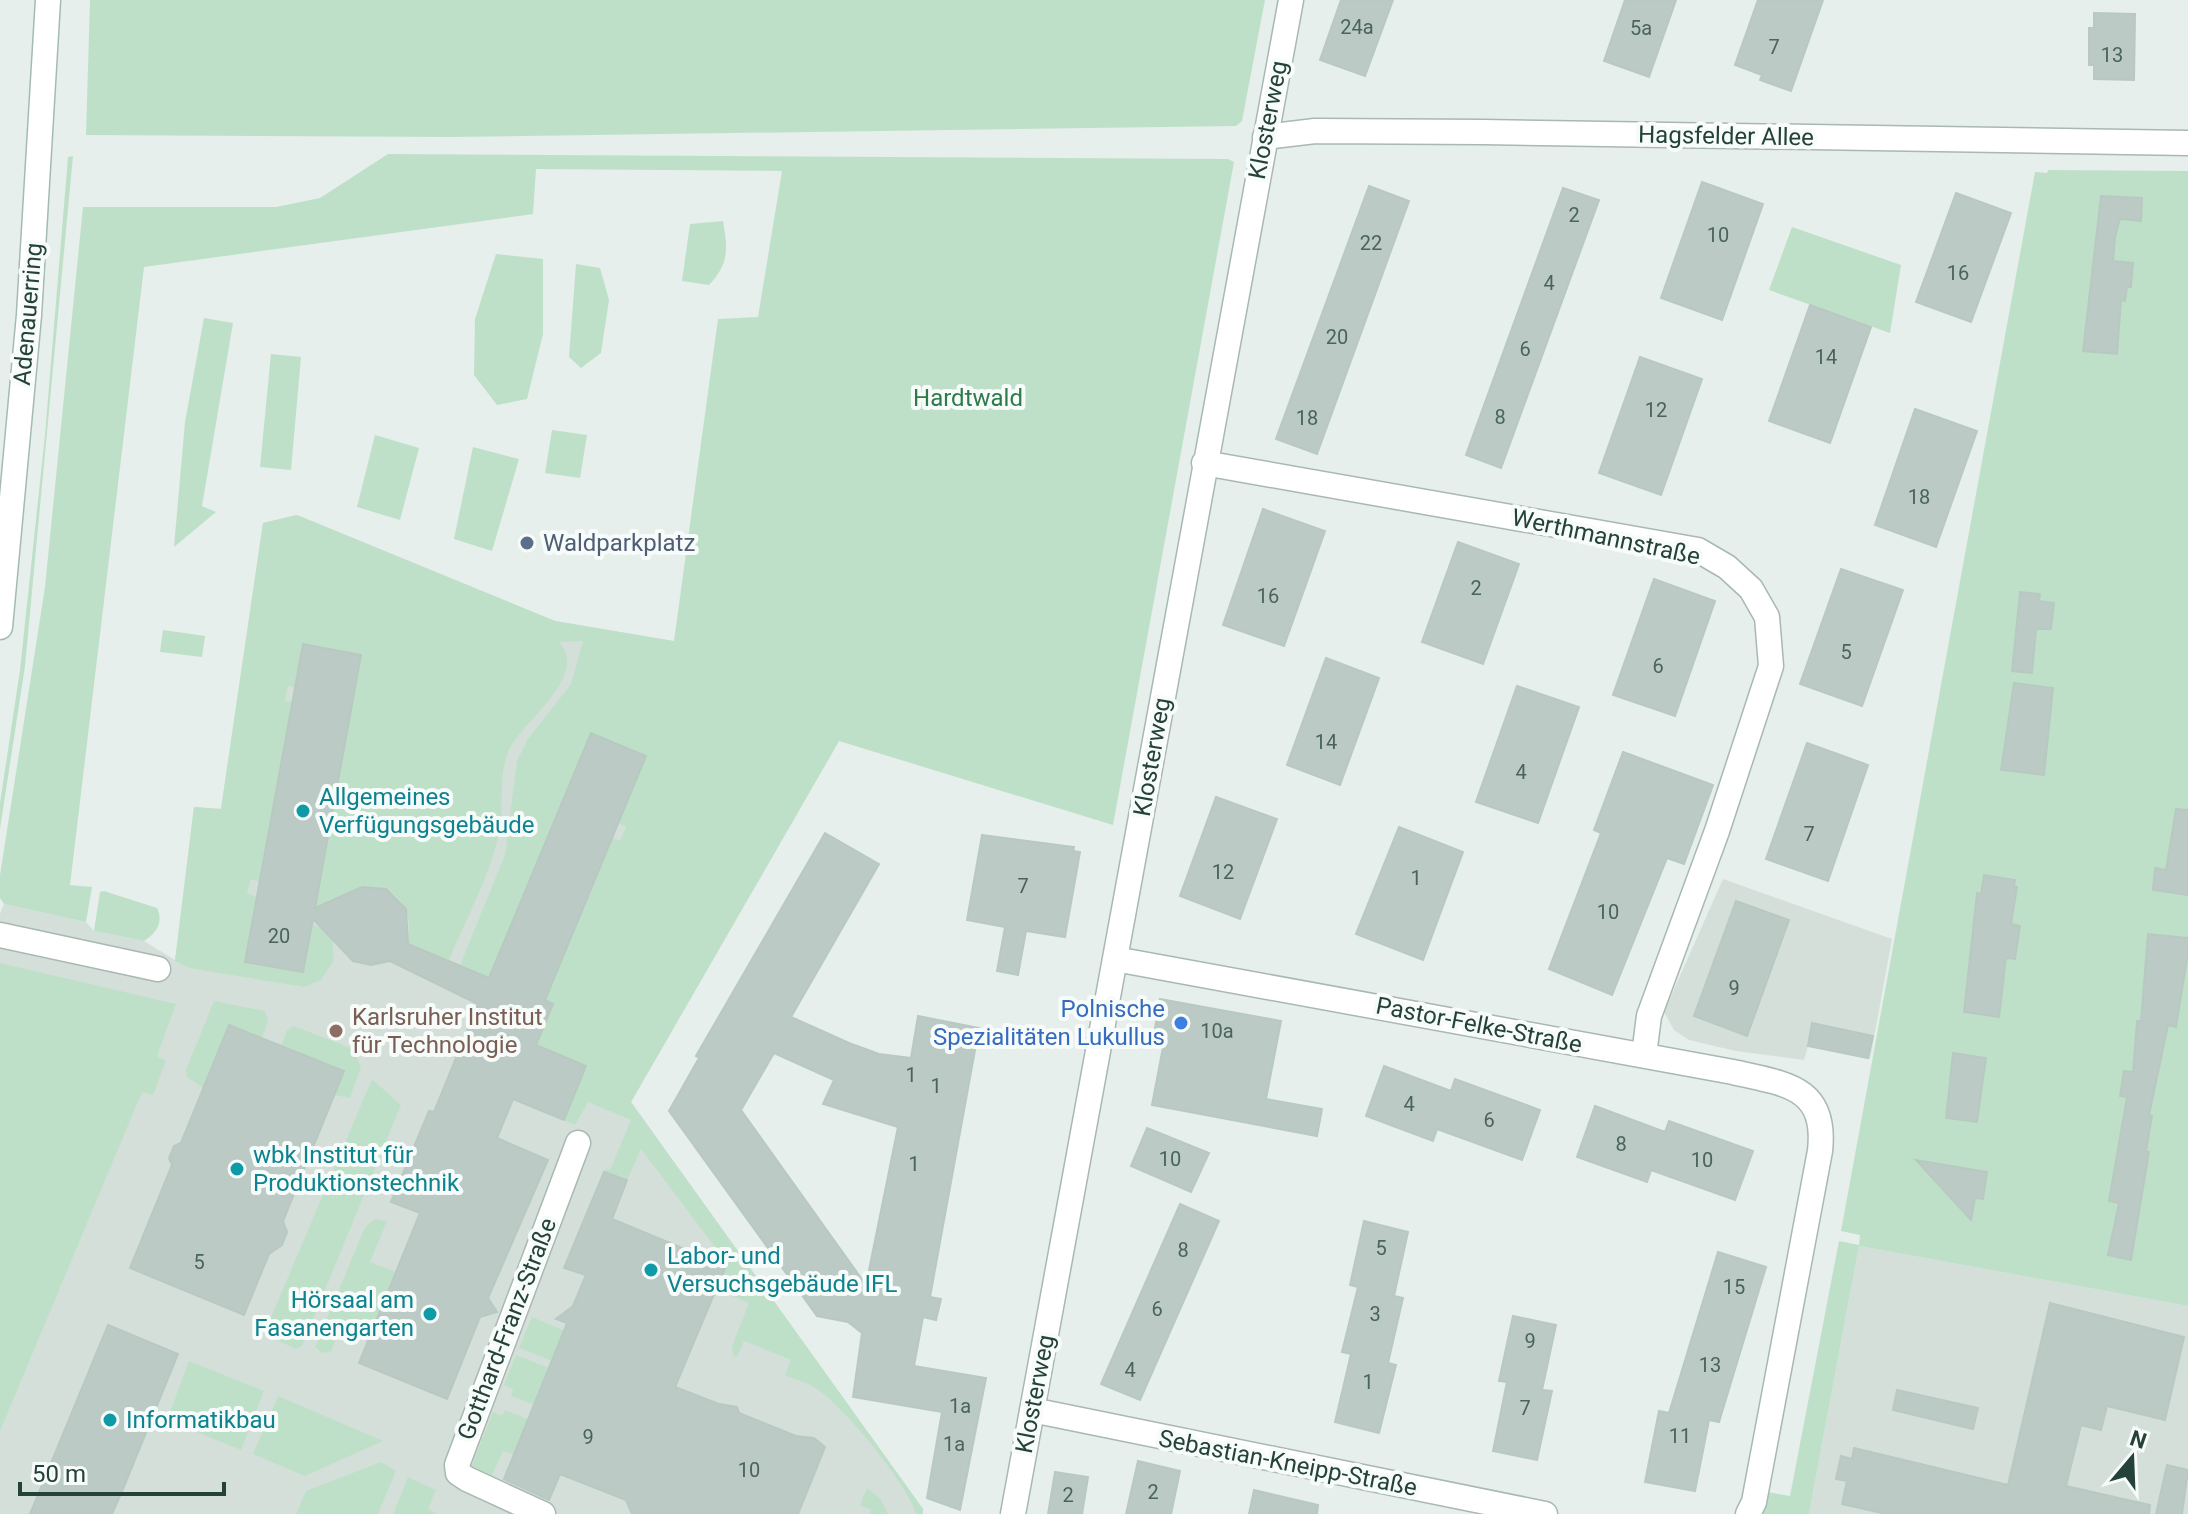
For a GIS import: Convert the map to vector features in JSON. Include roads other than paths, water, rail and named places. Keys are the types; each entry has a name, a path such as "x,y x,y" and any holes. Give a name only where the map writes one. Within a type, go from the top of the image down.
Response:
{"street":[{"name":"Adenauerring","path":"0,627 29,315 48,0"},
{"name":"Klosterweg","path":"1013,1514 1291,0"},
{"name":"Hagsfelder Allee","path":"1265,137 1315,131 1483,132 2188,143"},
{"name":"Werthmannstraße","path":"1204,463 1698,550 1727,567 1751,589 1767,617 1771,666 1717,831 1649,1016 1644,1055"},
{"path":"0,935 158,969"},
{"name":"Pastor-Felke-Straße","path":"1115,959 1644,1055 1793,1087 1812,1102 1823,1126 1777,1387 1754,1502 1748,1514"},
{"name":"Gotthard-Franz-Straße","path":"543,1514 467,1479 458,1473 457,1465 578,1143"},
{"name":"Sebastian-Kneipp-Straße","path":"1032,1410 1545,1514"}],"place":[{"name":"Waldparkplatz","path":"527,543"},
{"name":"Allgemeines Verfügungsgebäude","path":"303,811"},
{"name":"Polnische Spezialitäten Lukullus","path":"1181,1023"},
{"name":"Karlsruher Institut für Technologie","path":"336,1031"},
{"name":"wbk Institut für Produktionstechnik","path":"237,1169"},
{"name":"Labor- und Versuchsgebäude IFL","path":"651,1270"},
{"name":"Hörsaal am Fasanengarten","path":"430,1314"},
{"name":"Informatikbau","path":"110,1420"}],"park label":[{"name":"Hardtwald","path":"968,398"}]}
